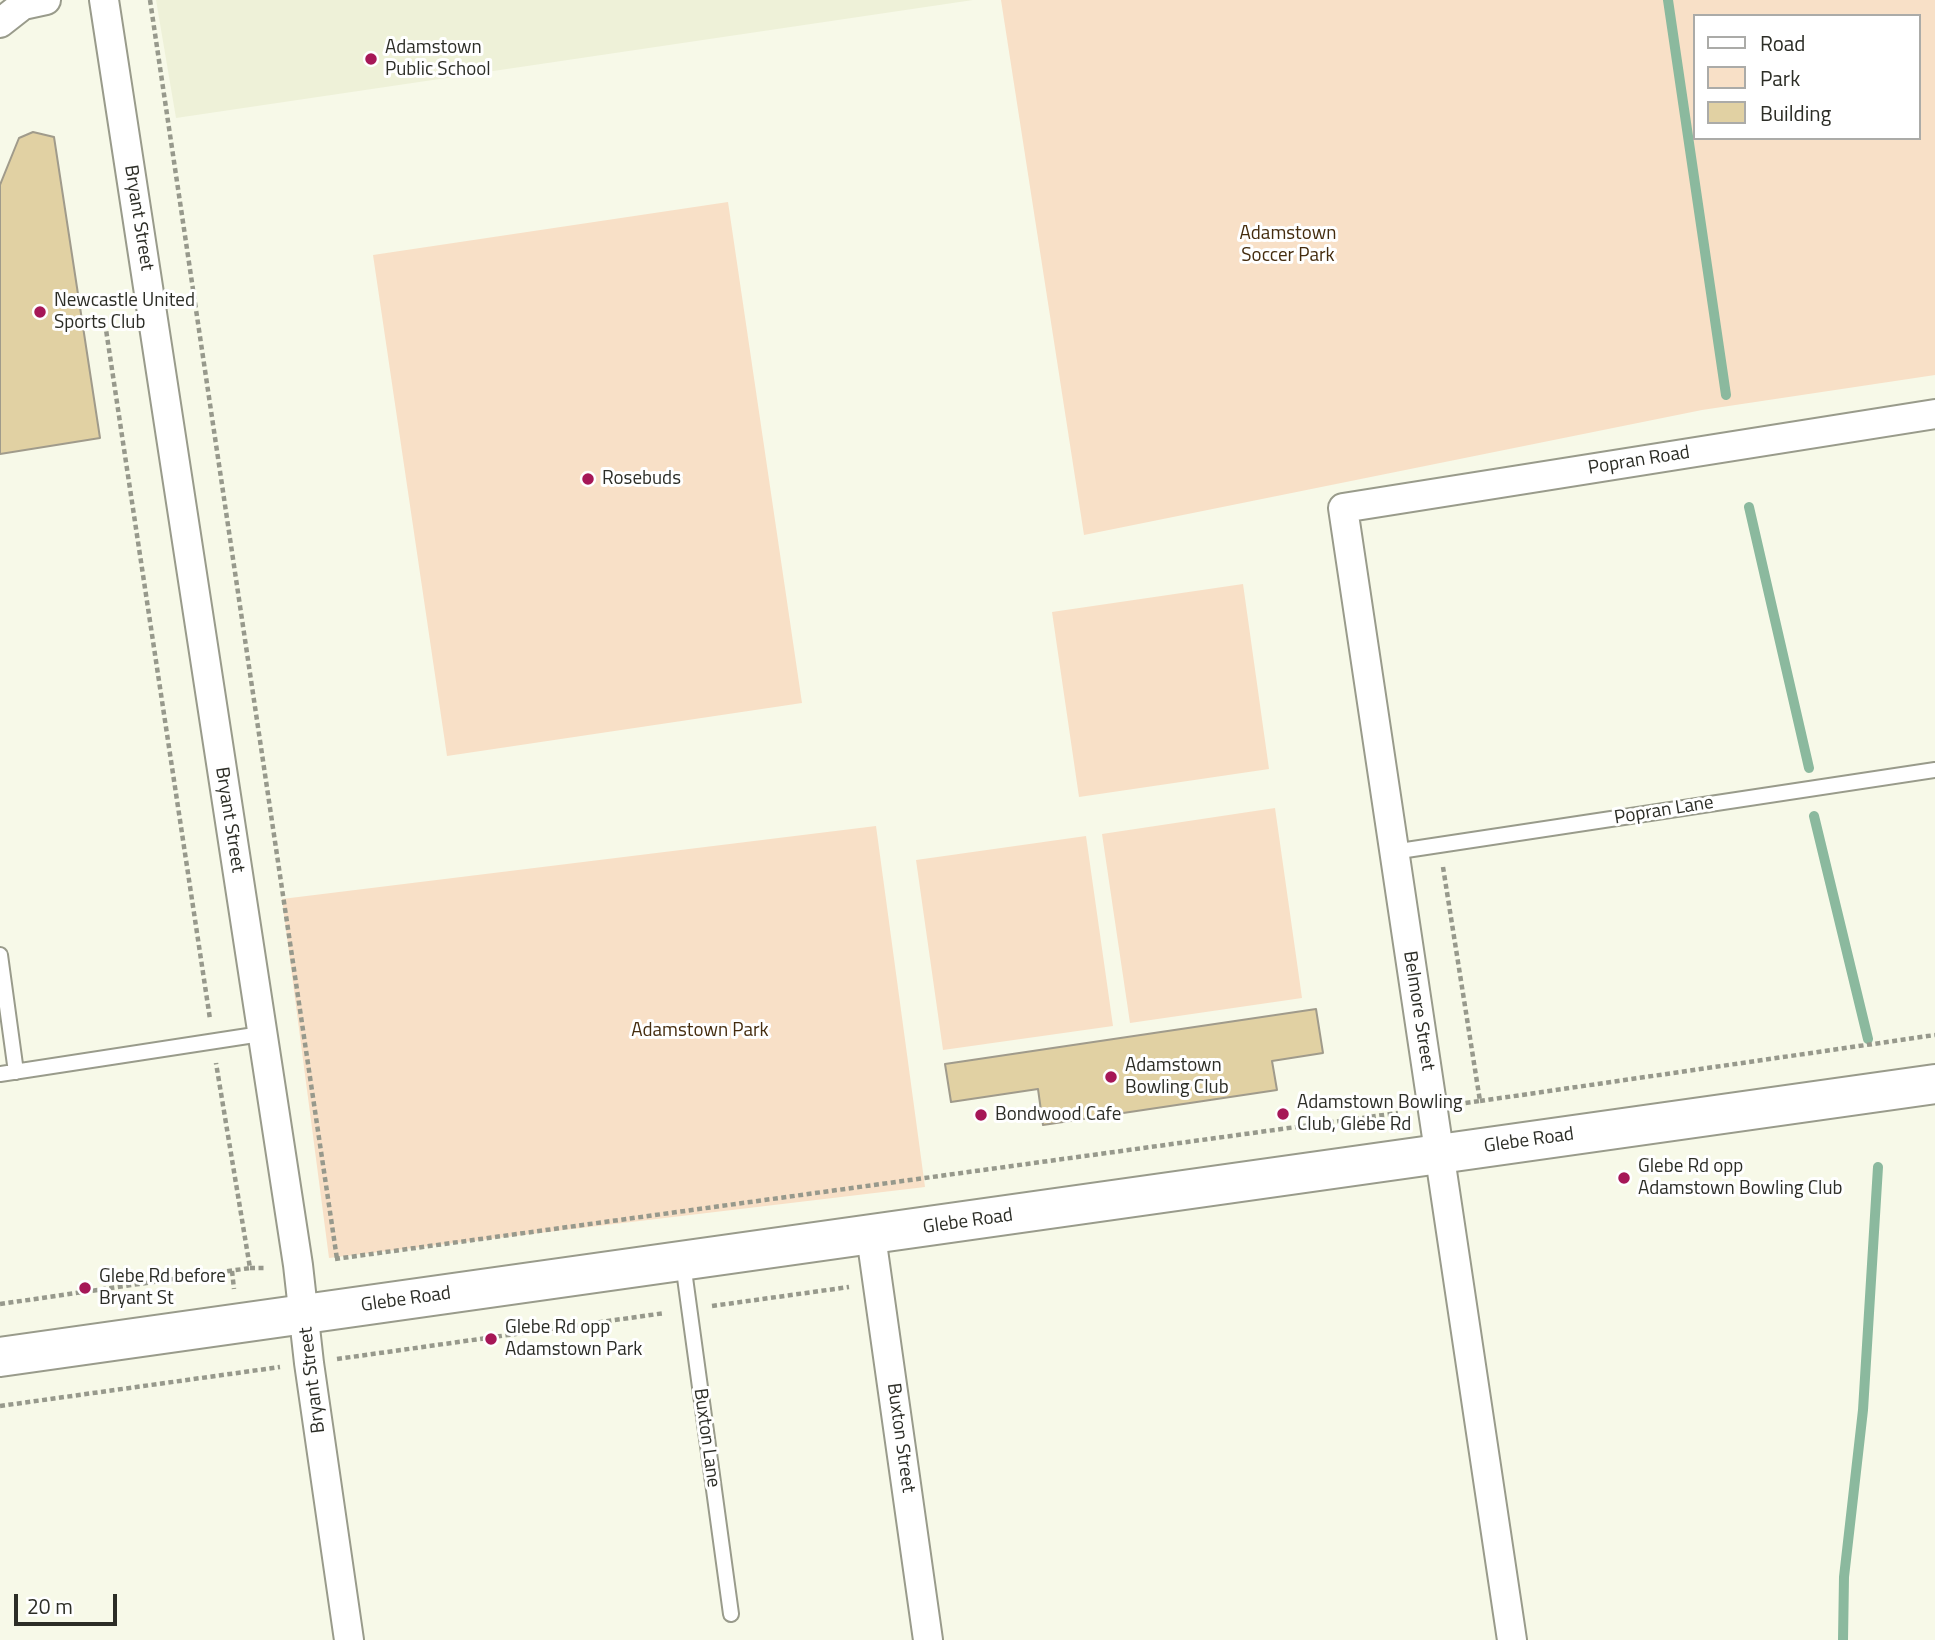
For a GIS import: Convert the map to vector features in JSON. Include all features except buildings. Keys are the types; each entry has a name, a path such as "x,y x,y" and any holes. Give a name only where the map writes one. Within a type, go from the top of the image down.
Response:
{"main road":[{"name":"Glebe Road","path":"0,1357 1935,1084"}],"street":[{"path":"0,23 23,5 46,0"},
{"name":"Bryant Street","path":"104,0 305,1313 309,1363 349,1640"},
{"name":"Popran Road","path":"1343,508 1935,414"},
{"name":"Belmore Street","path":"1343,508 1512,1640"},
{"name":"Buxton Street","path":"872,1236 928,1640"}],"lane":[{"name":"Popran Lane","path":"1393,852 1935,770"},
{"path":"0,955 16,1072"},
{"path":"0,1074 261,1034"},
{"name":"Buxton Lane","path":"682,1262 730,1614"}],"path":[{"path":"150,0 337,1259"},
{"path":"105,323 213,1041 250,1268"},
{"path":"1439,846 1479,1101"},
{"path":"1465,1103 1935,1035"},
{"path":"327,1260 1398,1112"},
{"path":"0,1304 250,1268 274,1268"},
{"path":"0,1406 288,1366"}],"shaded area":[{"name":"Adamstown Public School","path":"156,0 973,0 176,118"}],"green space":[{"name":"Adamstown Soccer Park","path":"1001,0 1935,0 1935,375 1702,410 1084,535"},
{"name":"Rosebuds","path":"728,202 802,703 447,756 373,255"},
{"path":"1243,584 1269,769 1079,797 1052,612"},
{"path":"1275,808 1302,998 1130,1023 1102,834"},
{"name":"Adamstown Park","path":"876,826 925,1187 329,1258 282,899"},
{"path":"1086,836 1113,1026 943,1050 916,860"}],"waterway":[{"path":"1668,0 1726,395"},
{"path":"1749,507 1809,768"},
{"path":"1814,816 1868,1039"},
{"path":"1843,1640 1844,1577 1863,1410 1878,1167"}],"place":[{"name":"Adamstown Public School","path":"371,59"},
{"name":"Newcastle United Sports Club","path":"40,312"},
{"name":"Rosebuds","path":"588,479"},
{"name":"Adamstown Bowling Club","path":"1111,1077"},
{"name":"Adamstown Bowling Club, Glebe Rd","path":"1283,1114"},
{"name":"Bondwood Cafe","path":"981,1115"},
{"name":"Glebe Rd opp Adamstown Bowling Club","path":"1624,1178"},
{"name":"Glebe Rd before Bryant St","path":"85,1288"},
{"name":"Glebe Rd opp Adamstown Park","path":"491,1339"}]}
